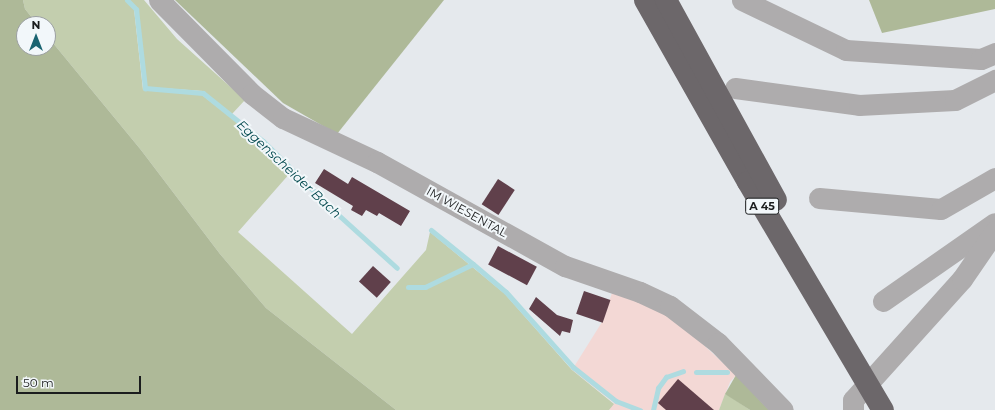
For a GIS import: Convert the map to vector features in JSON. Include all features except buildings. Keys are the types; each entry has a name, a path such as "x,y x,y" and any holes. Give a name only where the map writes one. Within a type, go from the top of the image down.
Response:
{"highway":[{"name":"A 45","path":"645,0 748,182 883,410"},
{"name":"A 45","path":"666,0 767,185 899,410"}],"street":[{"name":"IM WIESENTAL","path":"159,0 252,94 283,118 378,162 565,266 640,292 670,306 718,343 783,410"},
{"path":"742,0 846,50 981,59 995,53"},
{"path":"735,88 859,105 955,100 995,80"},
{"path":"819,198 941,209 995,178"},
{"path":"883,301 995,223"},
{"path":"853,410 853,400 962,279 995,232"}],"shaded area":[{"path":"613,290 638,300 680,323 736,375 730,382 719,410 609,410 614,403 572,370 602,322"}],"green space":[{"path":"0,0 23,0 25,9 31,16 16,16 16,56 56,56 56,47 141,150 220,254 266,308 396,410 0,410"},
{"path":"23,0 125,0 134,9 143,90 202,95 262,142 291,172 238,232 352,334 426,250 430,232 505,294 572,370 614,404 609,410 396,410 266,308 220,254 141,150 56,47 56,16 31,16 25,9"},
{"path":"129,0 144,0 177,39 245,100 232,114 203,91 146,87 137,8"},
{"path":"175,0 444,0 337,134 283,103"},
{"path":"869,0 995,0 995,9 882,33"},
{"path":"736,375 769,410 750,410 725,394"},
{"path":"725,394 728,395 750,410 719,410"}],"waterway":[{"name":"Eggenscheider Bach","path":"127,0 136,9 145,88 203,93 263,141 333,210 397,268"},
{"path":"431,230 473,264"},
{"name":"Eggenscheider Bach","path":"408,287 425,287 473,264 506,292 573,367 616,401 640,410"},
{"name":"Eggenscheider Bach","path":"653,410 658,388 666,377 683,371"},
{"name":"Eggenscheider Bach","path":"696,372 727,372"}]}
